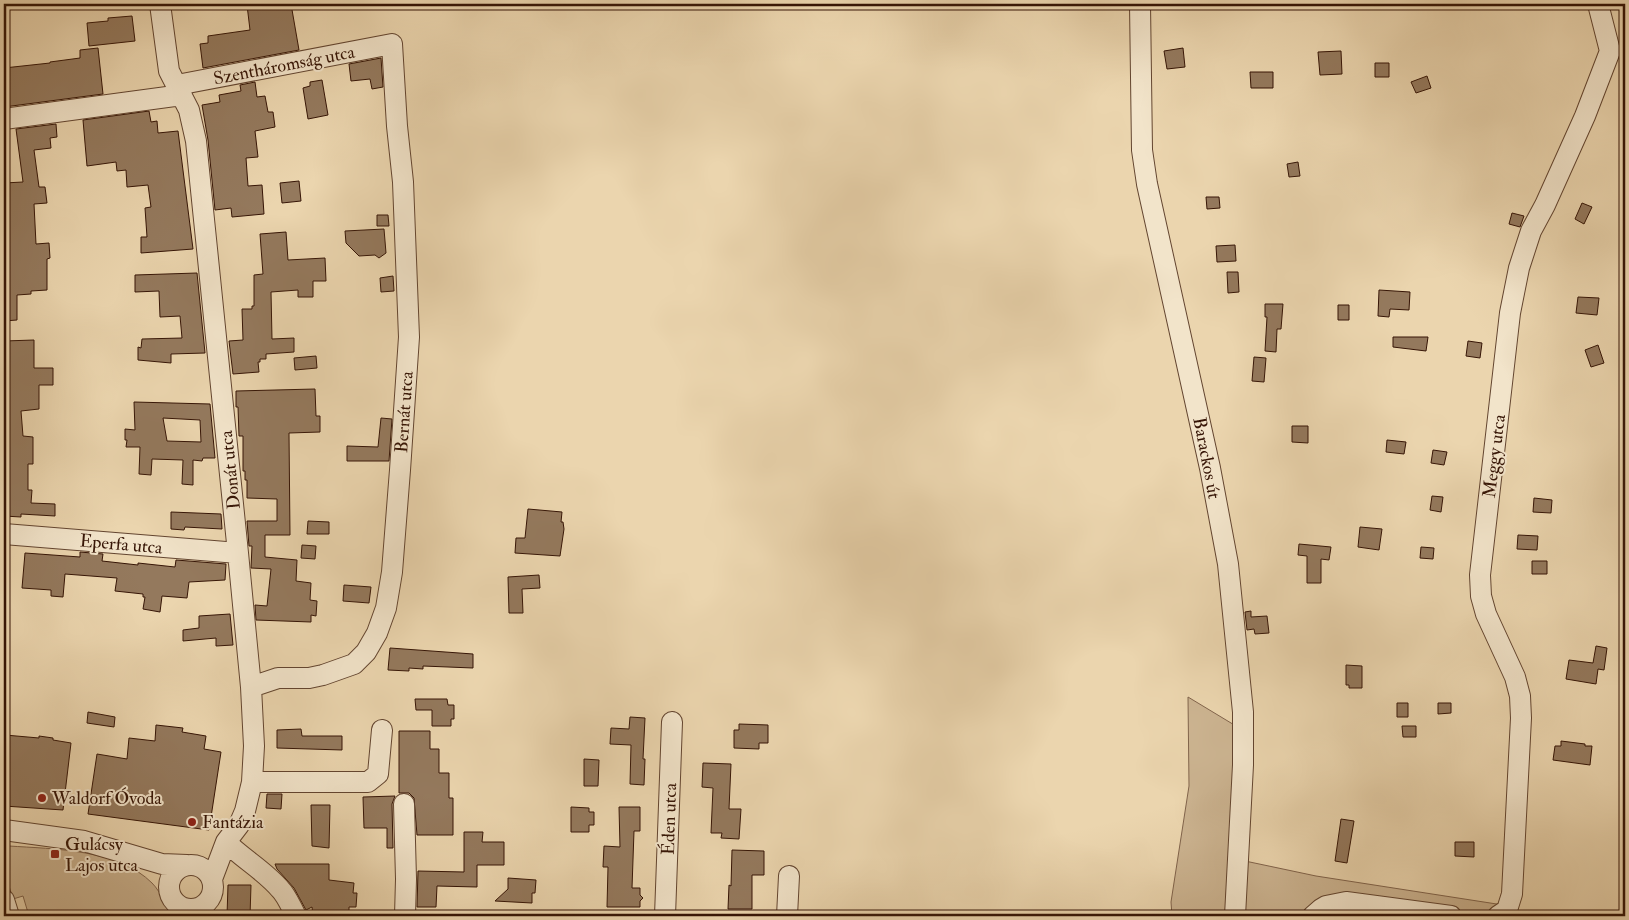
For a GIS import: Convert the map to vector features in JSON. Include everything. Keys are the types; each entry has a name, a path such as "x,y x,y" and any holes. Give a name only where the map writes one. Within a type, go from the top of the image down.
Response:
{"street":[{"name":"Donát utca","path":"160,4 176,84 189,110 196,141 251,687 254,746 252,782 245,811 239,825 226,842 212,879"},
{"name":"Barackos út","path":"1140,4 1143,158 1210,468 1228,564 1243,712 1243,765 1235,916"},
{"path":"1598,4 1610,51 1625,38"},
{"name":"Szentháromság utca","path":"4,120 176,84 392,44"},
{"name":"Bernát utca","path":"251,687 278,678 308,678 323,675 354,664 366,652 377,633 386,608 392,572 409,337 403,182 397,126 392,44"},
{"name":"Meggy utca","path":"1498,916 1507,910 1512,894 1521,718 1520,696 1515,677 1486,614 1481,596 1480,575 1510,312 1519,268 1531,231 1545,205 1585,116 1610,51"},
{"name":"Eperfa utca","path":"4,534 238,553"},
{"name":"Éden utca","path":"665,916 672,722"},
{"path":"252,782 368,782 378,774 382,730"},
{"path":"404,804 406,878 404,916"},
{"path":"4,830 84,841 162,864 191,865 202,867 212,879 209,908 198,908 187,912 173,900 169,886 170,878 174,872 180,867 191,865"},
{"name":"Donát utca","path":"191,865 226,842"},
{"path":"226,842 281,890 296,916"},
{"path":"131,854 169,886"},
{"path":"786,916 789,876"},
{"path":"4,900 9,916"},
{"path":"1313,916 1326,906 1346,902 1451,916"}],"shaded area":[{"path":"1188,697 1236,726 1225,916 1172,916 1171,902 1189,786"},
{"path":"9,846 85,853 122,863 152,883 169,908 177,916 29,916 23,896 13,899 4,870 4,850"},
{"path":"1245,861 1316,876 1516,907 1514,916 1240,916"}],"building":[{"path":"291,4 299,50 203,68 200,44 208,43 208,36 250,30 247,5"},
{"path":"132,16 135,41 89,46 87,23 108,21 108,18"},
{"path":"98,48 103,94 4,107 4,68 80,58 80,50"},
{"path":"1183,48 1185,67 1167,69 1164,51"},
{"path":"1341,51 1342,74 1320,75 1318,52"},
{"path":"381,58 383,87 372,89 370,79 351,81 349,64"},
{"path":"1375,63 1389,63 1389,77 1375,77"},
{"path":"1250,72 1273,72 1273,88 1251,88"},
{"path":"1427,76 1431,88 1416,93 1411,82"},
{"path":"322,80 328,115 308,119 303,88 310,86 310,82"},
{"path":"255,82 257,97 265,96 268,112 273,112 275,127 255,131 258,157 246,158 248,186 262,185 264,214 232,217 231,208 215,210 208,140 202,105 220,102 219,95 241,91 240,85"},
{"path":"149,111 151,122 157,121 158,133 178,131 193,249 141,253 141,237 147,237 145,208 151,207 148,185 127,187 126,170 117,171 116,162 87,166 83,120"},
{"path":"56,124 57,137 50,138 51,148 34,150 39,187 45,187 47,203 34,204 36,244 49,243 50,258 47,259 47,290 31,291 31,294 17,295 17,320 4,321 4,280 8,280 8,259 4,259 4,183 23,182 16,129"},
{"path":"1298,162 1300,176 1289,177 1287,164"},
{"path":"299,181 301,201 282,203 280,183"},
{"path":"1206,197 1219,197 1220,208 1207,209"},
{"path":"1582,203 1592,207 1584,224 1575,219"},
{"path":"1512,213 1524,216 1520,227 1509,224"},
{"path":"377,215 388,215 389,226 377,226"},
{"path":"384,229 386,253 379,258 375,255 359,256 346,243 345,231"},
{"path":"286,232 288,260 325,258 326,281 313,281 313,297 298,297 298,290 271,292 272,339 294,338 294,352 266,354 266,359 260,359 260,362 258,362 259,372 233,374 229,341 243,340 242,309 252,309 252,306 254,306 254,275 263,274 260,234"},
{"path":"1235,245 1236,261 1217,262 1216,246"},
{"path":"1227,272 1238,272 1239,292 1228,293"},
{"path":"197,273 205,353 171,354 171,363 138,360 138,347 141,348 142,339 182,338 180,316 160,317 159,291 135,292 135,275"},
{"path":"393,276 394,291 381,292 380,278"},
{"path":"1379,290 1410,292 1409,310 1390,309 1389,317 1378,316"},
{"path":"1578,297 1599,298 1597,315 1576,313"},
{"path":"1265,304 1283,304 1281,329 1277,329 1276,352 1265,351 1267,317 1265,317"},
{"path":"1338,305 1349,305 1349,320 1338,320"},
{"path":"1393,337 1428,337 1426,351 1393,347"},
{"path":"34,340 34,368 53,368 53,385 39,385 39,409 21,411 23,436 33,437 33,464 28,464 28,490 32,490 31,503 55,504 55,516 21,514 21,517 4,516 4,341"},
{"path":"1468,341 1482,343 1480,358 1466,356"},
{"path":"1598,345 1604,363 1591,367 1585,350"},
{"path":"316,356 317,368 295,370 294,358"},
{"path":"1254,357 1266,358 1264,382 1252,381"},
{"path":"315,389 316,416 320,416 320,432 289,433 290,535 265,535 265,557 297,560 296,581 311,583 310,600 317,601 316,616 311,615 311,622 256,620 255,605 267,606 271,569 251,568 252,546 249,546 247,521 277,521 277,499 247,498 247,480 245,480 245,471 243,471 243,436 239,436 236,391"},
{"path":"134,402 210,404 215,458 203,458 202,461 193,460 193,485 182,484 183,460 152,459 151,475 139,474 140,447 126,447 127,440 125,440 125,429 135,430","holes":["163,418 200,420 201,442 167,441"]},
{"path":"381,418 392,419 389,461 347,461 347,446 378,447"},
{"path":"1292,426 1308,426 1308,443 1292,442"},
{"path":"1387,440 1406,442 1404,454 1386,452"},
{"path":"1433,450 1447,452 1444,465 1431,463"},
{"path":"1432,496 1443,497 1441,512 1430,510"},
{"path":"1534,498 1552,500 1551,513 1533,512"},
{"path":"528,509 562,512 561,522 563,522 564,529 560,556 515,553 516,538 525,538"},
{"path":"171,512 221,514 222,529 185,527 184,530 171,529"},
{"path":"308,521 329,522 329,534 307,534"},
{"path":"1360,527 1382,529 1379,550 1358,547"},
{"path":"1518,535 1538,536 1537,550 1517,549"},
{"path":"1299,544 1331,547 1329,560 1321,559 1321,583 1307,583 1307,556 1298,555"},
{"path":"302,545 316,546 315,559 301,558"},
{"path":"1421,547 1434,548 1433,559 1420,558"},
{"path":"80,552 103,554 102,561 138,565 138,563 175,567 176,560 226,564 225,580 189,582 187,598 162,596 160,612 143,609 145,597 143,597 143,594 115,591 117,578 65,574 63,597 51,596 51,590 22,588 25,553 80,557"},
{"path":"1532,561 1547,561 1547,574 1532,574"},
{"path":"539,575 540,588 522,589 523,613 509,613 508,577"},
{"path":"344,585 371,587 369,603 343,601"},
{"path":"1251,611 1251,617 1267,616 1269,633 1255,634 1254,629 1247,630 1245,612"},
{"path":"230,614 233,645 216,646 216,638 183,641 183,630 199,628 199,616"},
{"path":"1596,646 1607,648 1604,670 1598,669 1596,684 1566,679 1569,660 1593,663"},
{"path":"390,648 473,654 473,668 423,666 423,669 409,668 409,671 388,670"},
{"path":"1346,665 1362,666 1362,688 1349,688 1349,685 1346,685"},
{"path":"415,699 447,699 448,705 454,705 454,719 451,719 451,726 432,726 432,710 416,710"},
{"path":"1397,703 1408,703 1408,717 1397,717"},
{"path":"1438,703 1451,703 1451,713 1438,714"},
{"path":"88,712 115,717 114,727 87,723"},
{"path":"630,717 645,718 644,785 630,784 631,745 610,744 611,728 629,729"},
{"path":"739,724 768,725 768,743 759,743 759,749 734,748 734,730 739,730"},
{"path":"156,725 183,728 182,732 206,736 204,749 221,752 209,830 88,814 97,754 127,759 129,738 155,741"},
{"path":"1402,726 1416,726 1416,737 1403,737"},
{"path":"301,729 302,736 342,736 342,750 277,748 277,730"},
{"path":"399,731 430,731 430,749 439,749 439,773 449,773 449,798 453,798 453,835 417,835 414,798 409,793 399,793"},
{"path":"5,735 39,738 39,736 71,743 63,810 4,806"},
{"path":"1561,741 1592,746 1590,765 1553,760 1555,746 1561,746"},
{"path":"584,759 599,760 598,786 584,786"},
{"path":"703,763 731,764 729,809 741,809 739,839 721,838 722,833 711,833 713,788 702,787"},
{"path":"267,794 282,794 281,809 266,808"},
{"path":"395,796 392,804 393,848 387,848 387,828 364,828 363,797"},
{"path":"311,805 330,805 329,848 312,846"},
{"path":"571,807 589,808 589,812 594,812 594,825 589,825 589,832 571,832"},
{"path":"619,807 640,807 640,831 634,831 632,888 640,888 640,895 643,898 640,901 640,907 607,907 608,867 603,867 604,846 620,847"},
{"path":"1341,819 1354,821 1347,863 1335,861"},
{"path":"464,832 483,832 482,842 504,842 504,865 477,865 477,887 437,886 436,907 417,907 418,871 464,872"},
{"path":"1455,842 1474,842 1474,857 1455,856"},
{"path":"732,850 764,851 764,875 752,875 752,909 728,909"},
{"path":"275,864 329,864 329,880 354,883 353,893 357,893 356,907 349,907 349,916 313,916 312,907 306,910 294,888 277,869"},
{"path":"508,878 536,880 535,893 532,893 532,903 495,901 508,889"},
{"path":"228,885 251,885 250,916 227,916"}],"place":[{"name":"Waldorf Óvoda","path":"42,798"},
{"name":"Fantázia","path":"192,822"},
{"name":"Gulácsy Lajos utca","path":"55,854"}]}
